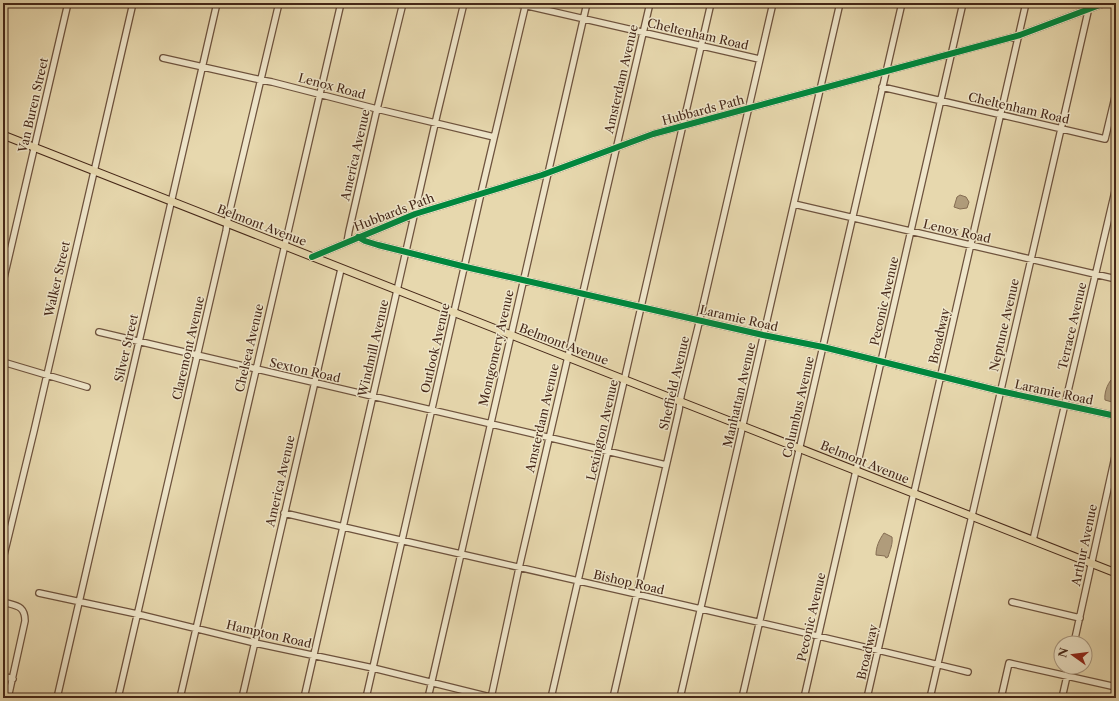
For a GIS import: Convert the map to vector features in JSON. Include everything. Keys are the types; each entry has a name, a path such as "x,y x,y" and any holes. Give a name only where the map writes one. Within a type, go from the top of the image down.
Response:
{"main road":[{"name":"Belmont Avenue","path":"3,135 1116,573"}],"street":[{"name":"Van Buren Street","path":"3,282 68,3"},
{"name":"Walker Street","path":"3,559 133,3"},
{"name":"Silver Street","path":"57,698 216,3"},
{"name":"Claremont Avenue","path":"118,698 279,3"},
{"name":"Chelsea Avenue","path":"180,698 341,3"},
{"name":"America Avenue","path":"347,242 377,108 403,3"},
{"name":"Windmill Avenue","path":"304,698 464,3"},
{"name":"Cheltenham Road","path":"515,3 525,4 642,33 759,59"},
{"name":"Montgomery Avenue","path":"428,698 587,3"},
{"name":"Amsterdam Avenue","path":"492,698 518,568 650,3"},
{"name":"Lexington Avenue","path":"551,698 711,3"},
{"name":"Sheffield Avenue","path":"614,698 636,595 772,3"},
{"name":"Manhattan Avenue","path":"680,698 840,3"},
{"name":"Columbus Avenue","path":"742,698 902,3"},
{"name":"Peconic Avenue","path":"804,698 963,3"},
{"name":"Broadway","path":"867,698 1020,35 1026,3"},
{"name":"Neptune Avenue","path":"930,698 1090,3"},
{"name":"Hubbards Path","path":"312,257 415,214 548,173 648,136 1020,35 1105,3"},
{"name":"Outlook Avenue","path":"366,698 525,4"},
{"name":"Lenox Road","path":"163,58 272,82 494,137"},
{"name":"Cheltenham Road","path":"882,87 1105,139 1116,93"},
{"name":"Terrace Avenue","path":"1033,540 1116,187"},
{"name":"Lenox Road","path":"794,204 1116,279"},
{"name":"Laramie Road","path":"358,238 373,244 523,280 823,347 940,377 1065,406 1116,416"},
{"name":"America Avenue","path":"242,698 341,268"},
{"path":"99,332 139,342"},
{"name":"Sexton Road","path":"139,342 666,464"},
{"path":"3,362 87,387"},
{"name":"Arthur Avenue","path":"1076,635 1116,452"},
{"name":"Bishop Road","path":"284,513 578,582 759,622 968,672"},
{"name":"Hampton Road","path":"39,593 138,614 255,643 373,668 492,698"},
{"path":"3,602 21,608 25,613 25,621 8,698"},
{"path":"1012,602 1080,618"},
{"path":"1001,698 1009,663 1116,687"},
{"path":"3,676 12,679"},
{"path":"1062,698 1067,676"}],"shaded area":[{"path":"960,195 966,197 969,202 967,208 960,209 954,207 957,197"},
{"path":"1112,379 1116,380 1115,401 1112,402 1105,400 1105,392"},
{"path":"884,533 892,537 891,547 888,557 886,558 885,556 876,555 878,544"}],"cycle path":[{"path":"312,257 415,214 542,175 653,134 1020,35 1105,3"},
{"path":"358,237 378,245 470,268 763,335 823,347 1000,391 1116,416"}]}
